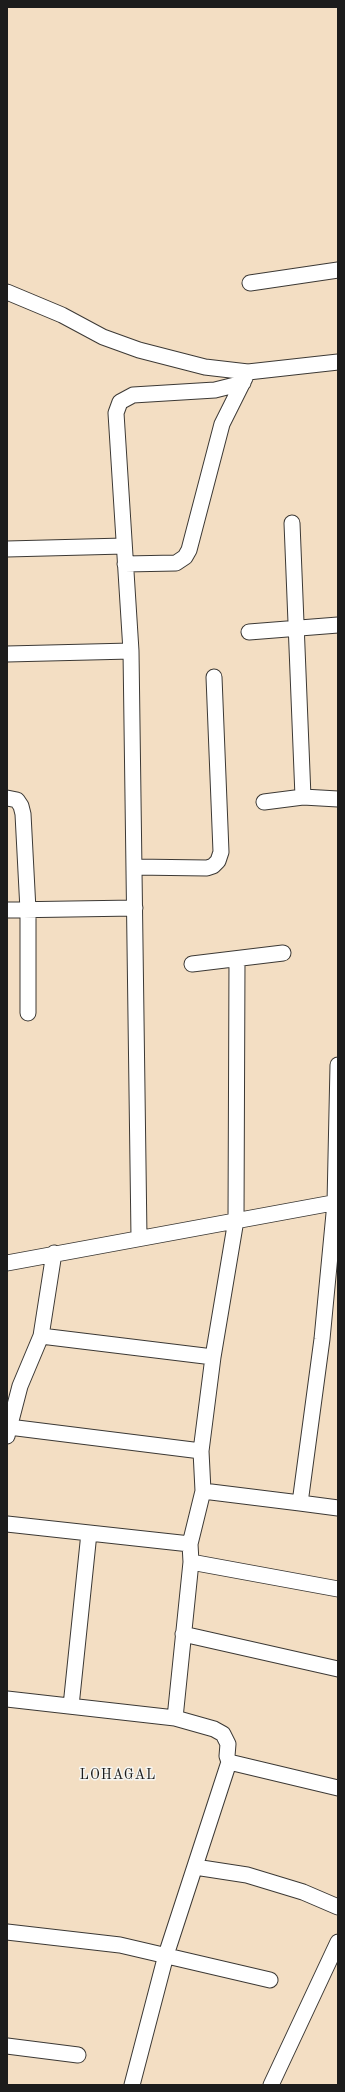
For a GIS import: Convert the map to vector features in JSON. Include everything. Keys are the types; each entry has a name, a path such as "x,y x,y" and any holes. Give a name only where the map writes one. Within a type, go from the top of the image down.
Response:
{"street":[{"path":"250,283 338,270"},
{"path":"7,292 62,315 103,337 139,350 245,378"},
{"path":"139,1237 131,651 116,413 120,402 133,395 215,390 245,378 338,362"},
{"path":"126,564 176,563 185,557 222,424 245,378"},
{"path":"292,523 303,797"},
{"path":"7,549 124,546"},
{"path":"249,632 296,627 338,625"},
{"path":"7,654 131,651"},
{"path":"134,867 207,868 213,866 218,861 221,852 214,677"},
{"path":"264,802 303,797 338,798"},
{"path":"7,798 17,800 21,806 23,814 28,910 28,1013"},
{"path":"7,910 134,908"},
{"path":"192,964 237,960 283,953"},
{"path":"175,1718 191,1562 190,1544 203,1491 201,1451 213,1357 236,1220 237,960"},
{"path":"300,1502 332,1306 337,1203 338,1065"},
{"path":"7,1263 139,1237 337,1203"},
{"path":"54,1253 41,1336 14,1387 8,1432 201,1451"},
{"path":"41,1336 213,1357"},
{"path":"203,1491 300,1502 338,1508"},
{"path":"7,1524 190,1544"},
{"path":"71,1706 89,1533"},
{"path":"191,1562 338,1589"},
{"path":"183,1634 338,1669"},
{"path":"7,1699 175,1718 214,1729 223,1734 228,1744 226,1756 229,1762 166,1955 132,2085"},
{"path":"229,1762 338,1788"},
{"path":"195,1867 247,1875 302,1892 338,1907"},
{"path":"7,1932 120,1945 270,1980"},
{"path":"271,2085 338,1942"},
{"path":"7,2046 78,2055"}],"district":[{"name":"LOHAGAL","path":"118,1775"}]}
